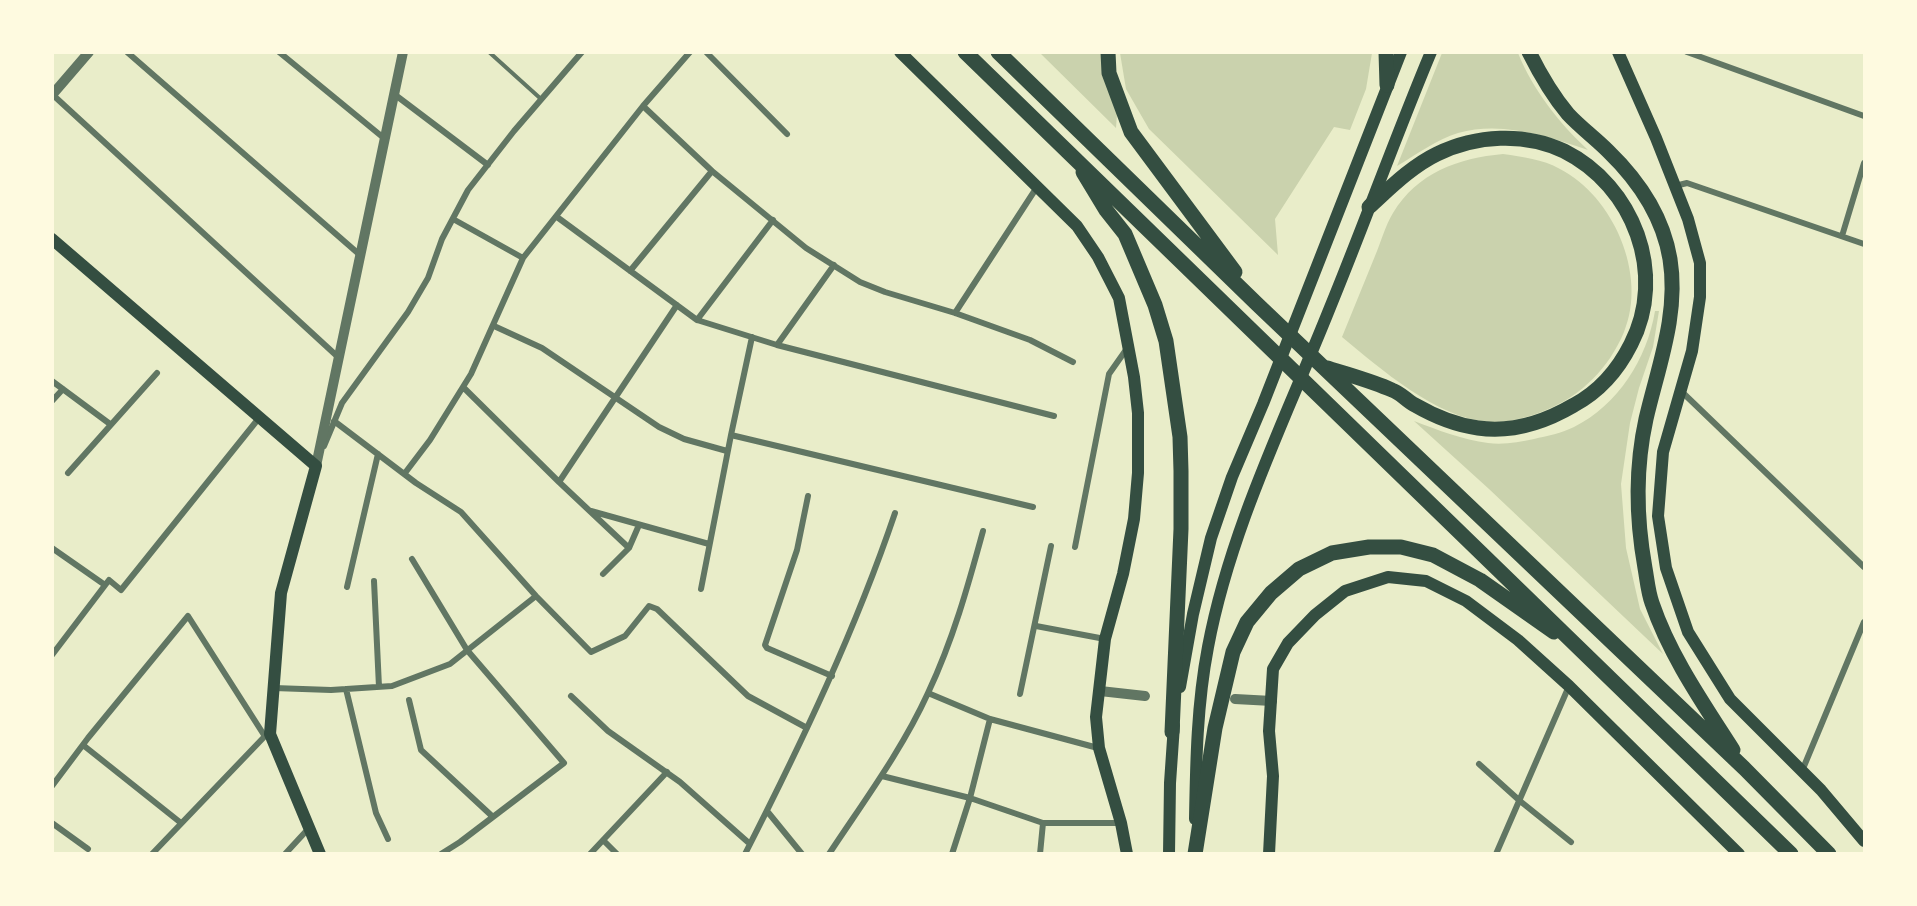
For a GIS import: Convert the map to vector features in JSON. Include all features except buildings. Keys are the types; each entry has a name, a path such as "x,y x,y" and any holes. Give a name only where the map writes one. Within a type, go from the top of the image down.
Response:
{"highway":[{"path":"965,52 1070,151 1267,346 1791,854"},
{"path":"998,52 1257,304 1744,768 1829,854"},
{"path":"1108,52 1109,73 1131,132 1257,304"},
{"path":"1386,52 1387,85"},
{"path":"1529,52 1542,76 1568,113 1608,151 1644,193 1660,225 1670,258 1672,288 1670,323 1640,446 1637,484 1644,562 1651,602 1674,653 1744,768"},
{"path":"1323,366 1395,391 1439,418 1479,428 1532,425 1590,396 1612,374 1638,330 1646,302 1646,266 1639,237 1628,213 1614,192 1590,169 1564,152 1536,141 1504,137 1468,142 1437,154 1418,166 1369,207"},
{"path":"1070,151 1106,210 1125,234 1155,305 1166,341 1180,437 1181,471 1173,732"},
{"path":"1195,854 1215,728 1224,681 1233,652 1247,622 1271,593 1299,569 1332,553 1369,547 1401,547 1433,555 1480,580 1586,653"}],"main road":[{"path":"900,52 1077,226 1098,257 1119,298 1138,413 1138,473 1135,508 1123,574 1105,639 1096,717 1099,748 1121,823 1126,854"},
{"path":"1169,854 1173,732 1193,614 1211,538 1232,477 1263,405 1401,52"},
{"path":"1195,854 1201,688 1208,646 1230,563 1248,508 1336,294 1431,52"},
{"path":"1618,52 1688,219 1700,263 1700,297 1692,351 1663,452 1658,516 1666,568 1688,632 1730,699 1802,771 1864,840"},
{"path":"52,239 316,466 281,593 274,688 267,734 320,854"},
{"path":"1269,854 1273,776 1269,731 1273,669 1288,643 1308,622 1345,591 1388,578 1426,581 1466,601 1518,640 1569,686 1739,854"}],"street":[{"path":"89,52 53,95 338,357"},
{"path":"127,52 360,255"},
{"path":"279,52 385,139"},
{"path":"316,466 403,52"},
{"path":"316,466 342,403 408,312 428,278 442,239 468,190 582,52"},
{"path":"405,473 430,440 463,387 494,326 524,258 643,106 690,52"},
{"path":"706,52 787,134"},
{"path":"1687,52 1864,116"},
{"path":"394,94 488,165"},
{"path":"643,106 712,171 806,248 860,282 1030,340 1073,362"},
{"path":"1842,236 1864,163"},
{"path":"630,271 712,171"},
{"path":"1675,186 1687,183 1864,244"},
{"path":"955,313 1037,187"},
{"path":"556,217 697,320 777,345 1054,416"},
{"path":"453,219 524,258"},
{"path":"697,320 773,220"},
{"path":"777,345 834,266"},
{"path":"559,482 676,305"},
{"path":"494,326 542,348 659,427 684,439 727,451"},
{"path":"701,589 730,435 752,337"},
{"path":"1075,547 1109,374 1128,346"},
{"path":"68,473 156,373"},
{"path":"52,381 110,424"},
{"path":"463,387 629,548"},
{"path":"52,400 63,389"},
{"path":"1680,391 1864,567"},
{"path":"52,655 109,580 121,590 259,418"},
{"path":"334,422 461,512 536,596 591,652 626,636 650,606 657,609 748,696 807,728"},
{"path":"730,435 1033,507"},
{"path":"347,587 378,454"},
{"path":"808,496 796,550 765,645 767,648 832,676"},
{"path":"590,511 709,544"},
{"path":"745,854 832,676 874,576 896,513"},
{"path":"603,574 629,548 639,525"},
{"path":"829,854 882,776 928,693 963,607 983,531"},
{"path":"1020,694 1051,546"},
{"path":"52,548 105,585"},
{"path":"412,559 467,651 564,763 441,854"},
{"path":"374,581 379,687"},
{"path":"274,688 346,689 392,686 450,664 536,596"},
{"path":"52,786 188,616 267,734 152,854"},
{"path":"1802,771 1864,622"},
{"path":"1036,626 1105,639"},
{"path":"1496,854 1569,686"},
{"path":"346,689 376,813 388,839"},
{"path":"1100,691 1145,696"},
{"path":"928,693 990,719 1099,748"},
{"path":"571,696 608,731 667,772 750,844"},
{"path":"409,699 421,750 493,817"},
{"path":"1235,699 1272,701"},
{"path":"951,854 970,798 990,719"},
{"path":"83,745 181,823"},
{"path":"1479,764 1570,842"},
{"path":"590,854 667,772"},
{"path":"882,776 970,798 1043,823 1121,823"},
{"path":"767,811 802,854"},
{"path":"52,823 88,849"},
{"path":"1040,854 1043,823"},
{"path":"285,854 309,827"},
{"path":"603,840 617,854"}],"lane":[{"path":"489,52 542,100"}],"green space":[{"path":"1040,53 1108,53 1118,100 1116,128"},
{"path":"1120,53 1372,53 1366,89 1350,130 1334,127 1275,219 1278,255 1149,129 1126,89"},
{"path":"1442,53 1518,53 1531,80 1548,105 1588,150 1507,129 1474,130 1442,139 1397,166"},
{"path":"1503,154 1532,159 1560,169 1579,181 1596,198 1610,217 1621,239 1632,286 1630,310 1618,345 1602,369 1582,389 1559,404 1533,415 1504,422 1489,422 1469,419 1429,402 1392,377 1342,337 1388,223 1403,199 1414,187 1440,170 1470,159"},
{"path":"1655,311 1659,311 1653,347 1630,423 1621,484 1626,548 1640,609 1663,654 1414,421 1460,437 1494,444 1528,440 1569,429 1590,418 1617,393 1628,379 1645,346"}]}
